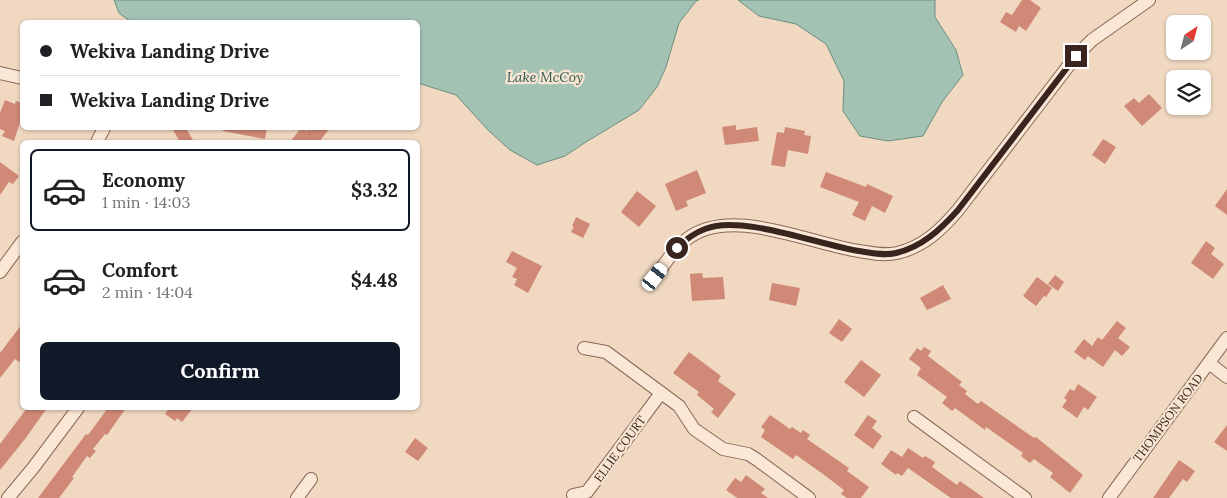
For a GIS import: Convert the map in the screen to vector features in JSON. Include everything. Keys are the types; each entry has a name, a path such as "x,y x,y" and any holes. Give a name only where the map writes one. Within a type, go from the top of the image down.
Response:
{"street":[{"path":"655,277 687,239 706,228 725,225 750,227 844,249 883,255 898,253 921,244 939,231 958,210 1076,56 1092,40 1149,0"},
{"path":"0,73 20,78"},
{"path":"0,272 20,245"},
{"name":"THOMPSON ROAD","path":"1109,498 1227,338"},
{"path":"584,348 606,352 679,406 694,429 723,449 748,454 809,498"},
{"path":"1208,363 1227,377"},
{"name":"ELLIE COURT","path":"572,495 587,492 661,393"},
{"path":"8,498 76,410"},
{"path":"914,417 1025,498"},
{"path":"297,498 311,479"}],"water":[{"name":"Lake McCoy","path":"114,0 699,0 696,1 679,23 666,67 657,87 639,110 565,156 537,165 510,150 489,131 456,95 420,84 420,20 128,20 119,13"},
{"path":"738,0 935,0 935,17 956,50 963,75 942,102 923,136 888,141 860,136 843,111 844,81 826,44 796,24 759,16"}],"building":[{"path":"1022,0 1030,0 1041,8 1026,31 1019,26 1016,32 1000,22 1006,12 1012,15"},
{"path":"1149,94 1162,108 1142,126 1124,106 1134,98 1139,103"},
{"path":"5,100 15,104 16,101 20,102 20,122 14,141 2,136 5,131 0,129 0,113"},
{"path":"736,125 736,130 757,127 759,141 725,145 722,127"},
{"path":"785,127 805,131 804,135 811,136 808,154 788,150 785,167 771,165 777,132 784,133"},
{"path":"173,130 187,130 193,140 179,140"},
{"path":"223,130 267,130 265,139"},
{"path":"299,130 328,130 321,140 292,140"},
{"path":"1103,139 1116,147 1105,164 1092,155"},
{"path":"0,162 19,176 13,184 9,182 0,195"},
{"path":"697,170 706,193 686,201 688,206 676,211 665,184"},
{"path":"826,172 866,187 867,184 893,196 885,213 872,206 865,221 852,215 859,202 820,187"},
{"path":"1227,189 1227,215 1215,206"},
{"path":"637,191 656,206 639,227 621,212"},
{"path":"576,217 590,224 583,238 571,232"},
{"path":"1206,241 1215,248 1211,254 1224,264 1213,279 1191,263"},
{"path":"512,251 542,266 528,293 514,285 517,279 512,277 517,268 506,262"},
{"path":"702,273 703,278 723,277 725,299 692,301 690,274"},
{"path":"1055,275 1064,282 1058,291 1048,284"},
{"path":"1037,277 1052,288 1036,306 1023,296"},
{"path":"772,283 800,288 796,306 769,300"},
{"path":"943,285 951,299 927,310 920,298"},
{"path":"839,319 852,329 842,342 829,333"},
{"path":"1117,321 1126,328 1118,338 1130,347 1122,356 1115,350 1103,367 1088,356 1085,360 1074,352 1084,339 1092,346 1098,337 1102,340"},
{"path":"20,327 20,360 19,362 15,359 0,378 0,353"},
{"path":"924,347 931,351 928,356 962,382 959,385 967,391 965,394 978,404 981,401 1034,438 1036,437 1083,475 1070,493 1050,477 1053,473 1034,459 1030,463 1021,456 1023,453 986,427 985,430 955,408 952,411 942,403 947,397 917,375 921,368 909,359 917,348 921,351"},
{"path":"689,352 721,376 718,381 736,394 718,418 711,412 714,409 697,395 699,392 673,373"},
{"path":"861,360 881,375 864,397 844,382"},
{"path":"1078,384 1097,397 1088,410 1084,407 1077,418 1062,407 1067,400 1064,398 1070,389 1074,391"},
{"path":"26,410 46,410 0,470 0,444"},
{"path":"107,410 125,410 107,435 105,434 93,449 96,451 90,458 87,456 59,498 38,498 86,434 88,435"},
{"path":"168,410 191,410 182,422 177,418 175,421 165,414"},
{"path":"770,415 790,429 792,427 801,433 803,430 810,435 807,439 849,468 847,471 869,487 861,498 847,498 841,494 844,490 823,474 796,455 793,459 761,437 765,430 761,427"},
{"path":"868,415 877,421 872,428 882,436 873,449 854,435"},
{"path":"1227,425 1227,451 1214,442"},
{"path":"415,438 428,448 418,461 405,452"},
{"path":"908,448 923,458 925,456 935,462 932,467 957,485 960,481 984,498 951,498 908,468 902,476 897,473 896,475 881,464 891,450 902,457"},
{"path":"1179,460 1195,471 1187,482 1183,479 1169,498 1153,498"},
{"path":"746,475 765,489 761,493 768,498 737,498 726,490 735,478 741,482"}],"route":[{"path":"677,248 687,239 706,228 725,225 750,227 844,249 883,255 898,253 921,244 939,231 958,210 1076,56"}]}
